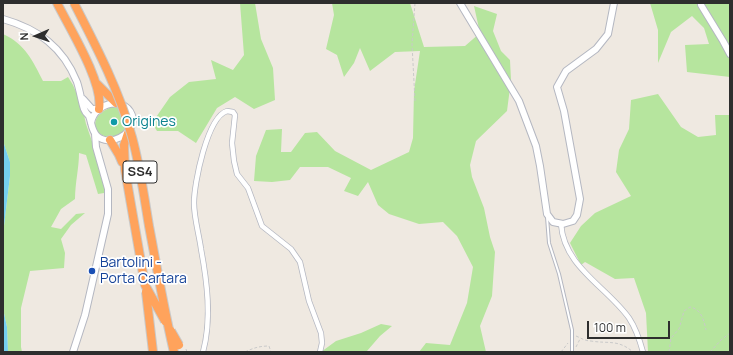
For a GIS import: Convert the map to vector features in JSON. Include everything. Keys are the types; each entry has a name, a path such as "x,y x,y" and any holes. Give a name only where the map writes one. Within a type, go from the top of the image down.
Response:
{"highway":[{"path":"57,3 97,83 116,104"},
{"name":"SS4","path":"74,3 106,68 132,136 140,170 166,317 174,352"},
{"path":"97,83 100,98 99,109"},
{"path":"128,133 124,145 125,170 145,285 153,352"},
{"path":"108,140 119,154 125,170"},
{"path":"145,285 181,348"}],"street":[{"path":"460,3 519,101 536,146 547,214 554,222 561,224 570,222 575,218 578,212 580,200 564,110 557,87 566,71 596,50 608,34 614,3"},
{"path":"701,3 730,54"},
{"path":"3,19 25,26 46,40 65,59 77,81 84,108 96,134 96,147 108,189 108,214 85,315 73,352"},
{"path":"82,97 92,109 99,109 116,104 125,106 132,115 132,127 128,133 101,143 99,156"},
{"path":"91,123 93,116 99,109"},
{"path":"203,352 206,344 208,318 203,258 194,204 196,177 209,135 221,114 227,111 233,112 235,115 232,143 237,174 248,188 262,226 291,248 300,262 309,301 320,333 322,343 320,352"},
{"path":"96,134 108,140"},
{"path":"561,224 562,232 573,258 581,269 616,302 629,318 643,352"}],"lane":[{"path":"547,214 549,243 559,274 572,330 572,352"}],"path":[{"path":"415,101 412,44 416,3"},
{"path":"669,352 671,338 678,329 684,311 687,308 690,307 697,310 702,316 706,330"},
{"path":"710,352 730,333"},
{"path":"580,338 589,341 615,343 626,346 633,352"},
{"path":"245,352 253,348 269,346 271,352"}],"green space":[{"path":"240,3 255,3 261,39 273,68 275,100 254,109 235,97 217,108 196,143 178,131 157,131 152,123 170,97 189,82 216,79 211,60 233,70 244,55"},
{"path":"332,3 410,3 424,47 465,46 480,33 474,6 497,14 493,31 501,51 510,60 511,80 507,111 476,141 470,165 472,177 484,208 490,237 495,252 492,296 480,326 486,352 419,352 426,343 450,345 467,303 473,267 457,236 443,222 419,224 389,214 378,205 368,182 358,196 344,191 351,178 328,167 300,167 290,180 272,182 254,181 256,156 266,130 282,129 281,152 291,152 305,133 317,132 335,151 371,170 409,152 413,138 414,91 420,51 395,52 370,71 360,48 354,63 344,77 337,55 326,49 334,15"},
{"path":"650,3 730,3 730,77 687,72 685,45 709,44 704,28 692,16 671,32 658,63 658,30"},
{"path":"3,34 11,38 23,48 32,60 43,81 61,81 68,77 82,106 86,124 106,182 104,193 98,194 86,155 79,153 75,199 61,209 51,227 61,229 76,214 85,213 71,225 61,239 65,253 64,268 30,271 21,308 22,352 8,352 7,327 3,309 3,234 10,176 10,162 3,141"},
{"path":"658,94 681,127 698,137 716,135 715,115 730,115 730,352 648,352 646,313 634,278 615,279 585,262 581,265 570,243 581,226 595,213 631,196 616,172 619,150 629,129 631,100"},
{"path":"112,107 120,107 129,126 123,133 115,137 107,137 101,135 95,124 97,118 102,112"},
{"path":"381,324 392,326 380,336 367,352 321,352 336,341 361,333"}],"water":[{"path":"3,141 10,162 10,176 3,234"},
{"path":"3,309 7,327 8,352 3,352"}],"place":[{"name":"Origines","path":"114,122"},
{"name":"Bartolini - Porta Cartara","path":"92,271"}]}
